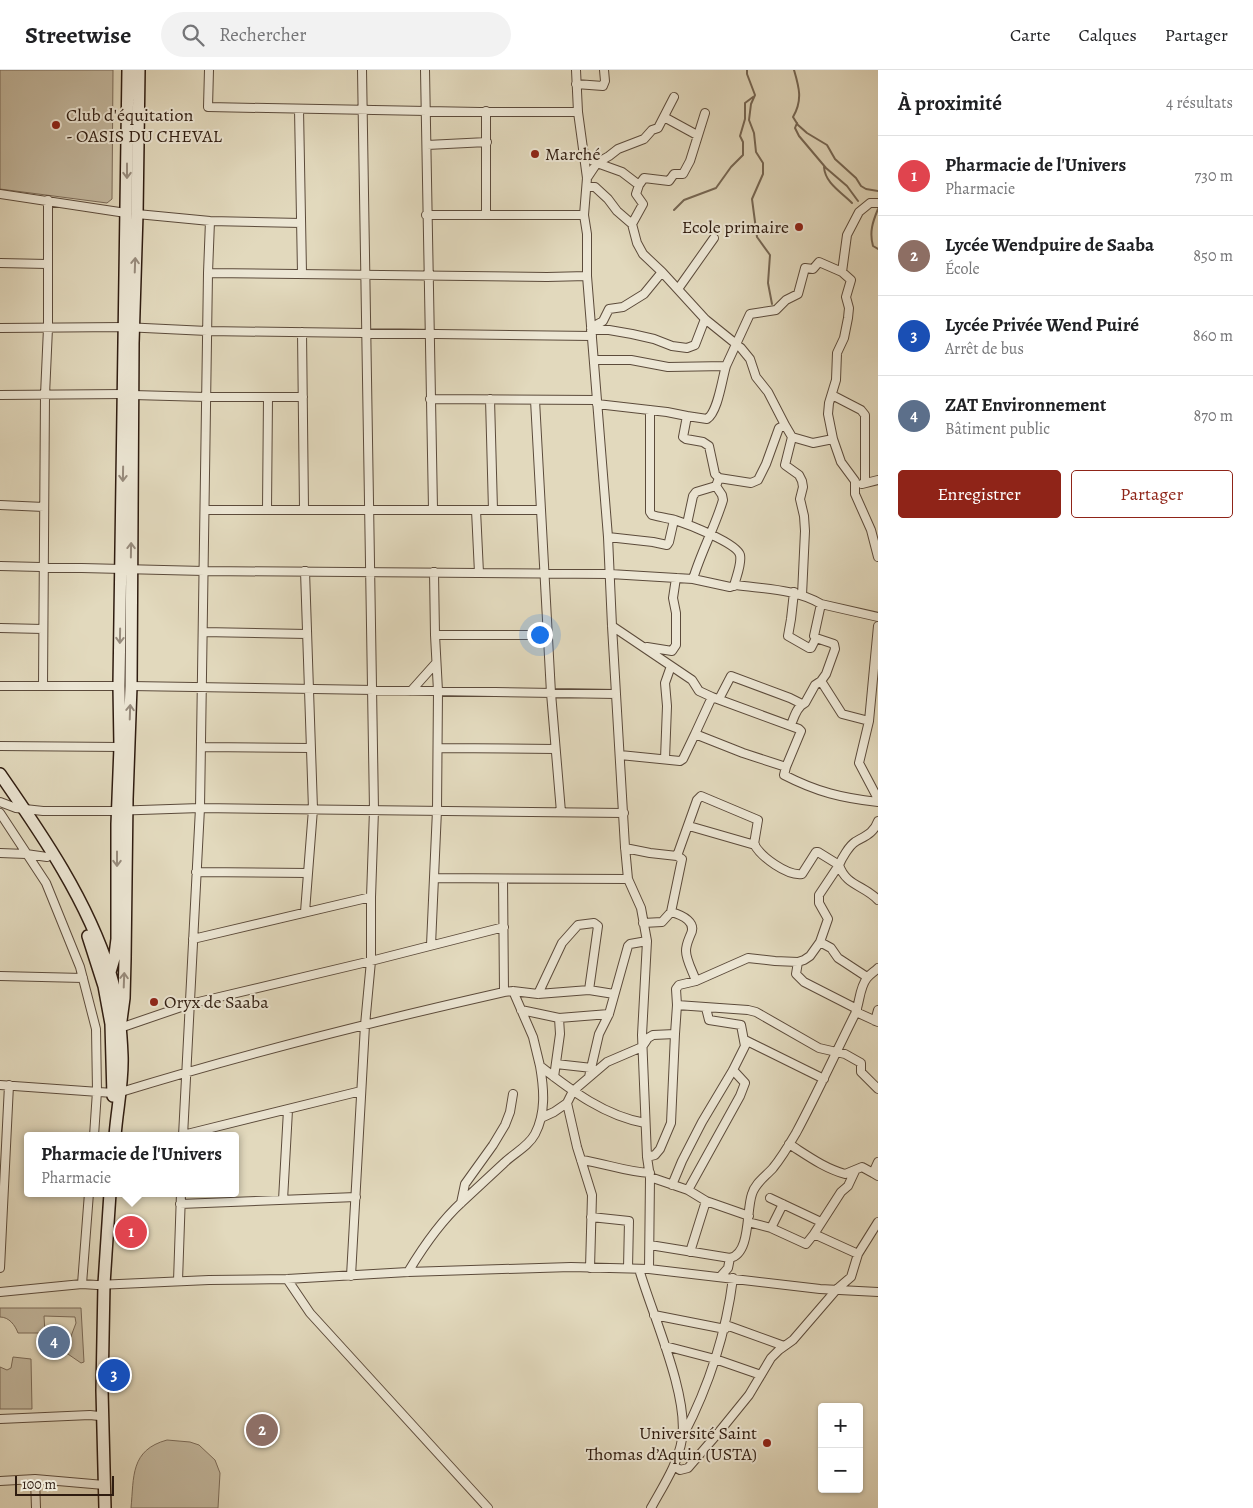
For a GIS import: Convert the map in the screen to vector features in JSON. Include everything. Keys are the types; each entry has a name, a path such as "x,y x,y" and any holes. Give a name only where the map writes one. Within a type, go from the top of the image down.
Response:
{"street":[{"path":"128,70 132,213"},
{"path":"106,974 115,955 117,939 122,810 129,328 139,70"},
{"path":"209,70 208,107 578,112"},
{"path":"351,1276 365,1025 371,961 374,810 374,690 368,509 362,70"},
{"path":"424,70 433,510"},
{"path":"576,70 578,112 587,182 584,215 587,234 587,276 608,537 625,848 628,880 641,908 647,941 642,1047 647,1157 650,1175 649,1269"},
{"path":"576,84 603,86 605,81 604,70"},
{"path":"587,182 597,163 618,149 644,139 652,130 658,128 674,97"},
{"path":"299,109 302,273"},
{"path":"486,111 486,215"},
{"path":"632,224 643,204 636,194 644,178 669,180 674,174 683,175 690,161 705,113"},
{"path":"664,117 697,135"},
{"path":"427,145 487,142"},
{"path":"585,157 622,172 639,185"},
{"path":"587,182 597,188 617,211 632,224 640,250 704,319 750,359 756,377 768,392 792,437 785,465 799,475 803,487 800,498 805,530 798,594 788,636 811,648 816,638 814,633 821,604"},
{"path":"0,194 132,213 210,221 301,223"},
{"path":"43,686 48,200"},
{"path":"842,272 847,235 859,212 870,203 878,202"},
{"path":"426,215 584,215"},
{"path":"183,1132 200,808 210,221"},
{"path":"678,289 714,238"},
{"path":"430,399 597,402 707,419 710,417 717,398 726,366 750,314 776,310 786,300 798,294 805,268 813,269 819,262 842,272 851,280 846,297 848,313 844,338 837,353 836,380 828,414 833,439 841,462 855,481 856,494 872,530 878,557"},
{"path":"0,263 47,264"},
{"path":"591,331 603,321 609,309 622,307 644,294 662,272"},
{"path":"208,273 587,276"},
{"path":"0,328 129,328 429,334 609,330 687,348 695,345 704,319"},
{"path":"302,332 304,509"},
{"path":"594,360 632,360 668,367 726,366"},
{"path":"0,395 129,394 206,397 303,397"},
{"path":"832,395 865,414 865,483"},
{"path":"267,509 268,397"},
{"path":"490,400 493,510"},
{"path":"535,400 551,693 561,812"},
{"path":"650,410 650,512 652,515 687,524 737,550 740,554 740,562 734,586"},
{"path":"687,416 683,437 707,443 709,446 717,482 724,500 698,564 694,579"},
{"path":"687,524 693,496 696,492 717,482 751,483 758,480 772,452 779,428 786,425"},
{"path":"792,437 813,443 833,439"},
{"path":"855,484 878,480"},
{"path":"0,505 44,507"},
{"path":"205,510 541,510"},
{"path":"476,510 479,574"},
{"path":"608,537 667,545 674,520"},
{"path":"0,566 204,571 610,574 694,579 730,587 798,594 821,604 878,616"},
{"path":"305,571 313,810 305,912"},
{"path":"431,945 438,748 434,572"},
{"path":"642,646 672,651 676,645 676,612 673,598 676,578"},
{"path":"612,626 692,680 699,691 799,729 800,731 784,775 819,791 848,799 878,801 876,788 859,763 876,680 878,626"},
{"path":"0,628 43,629"},
{"path":"203,632 307,634"},
{"path":"435,635 548,635"},
{"path":"790,725 798,709 805,703 815,686 821,681 830,665 835,645 816,638"},
{"path":"411,691 436,663"},
{"path":"665,759 667,706 665,683 671,666"},
{"path":"620,755 681,760 715,698 731,676 802,704"},
{"path":"821,681 842,714 869,721"},
{"path":"0,686 125,686 616,694"},
{"path":"120,1028 124,998 125,959 120,746 125,686"},
{"path":"695,734 786,767"},
{"path":"0,746 120,746"},
{"path":"201,747 310,748"},
{"path":"438,748 555,749"},
{"path":"0,774 67,888 106,974 117,1092 115,1132"},
{"path":"0,786 20,809 72,883 86,912 106,974 120,1028 122,1057 111,1132"},
{"path":"677,856 689,826 696,800 701,796 758,820 755,846"},
{"path":"0,802 20,809 122,810 200,808 624,812"},
{"path":"0,813 46,883 83,978 96,1029 97,1091 94,1132"},
{"path":"647,1157 655,1155 660,1149 671,1123 677,987 696,981 748,958 798,962 807,959 820,942 828,919 819,903 819,895 854,842 876,828 878,821"},
{"path":"689,826 755,846 772,863 798,875 804,873 817,852 839,865 846,879 871,893 878,900"},
{"path":"625,848 677,856 682,862 671,912 662,922 643,923"},
{"path":"0,853 47,856"},
{"path":"196,872 308,873"},
{"path":"434,878 628,880"},
{"path":"408,1272 440,1225 506,1161 528,1143 534,1135 541,1118 543,1103 540,1066 533,1037 521,1010 508,992 503,879"},
{"path":"193,938 371,897"},
{"path":"671,912 682,915 691,924 693,929 686,948 686,956 696,981"},
{"path":"538,994 553,959 568,936 578,925 594,923 598,926 589,990"},
{"path":"120,1028 190,1004 504,927"},
{"path":"588,1079 599,1034 609,1014 628,946 647,941"},
{"path":"820,942 831,948 838,958 867,977"},
{"path":"798,962 796,974 804,982 876,1022 878,1010"},
{"path":"650,1245 730,1258 737,1256 745,1239 752,1193 759,1181 773,1167 790,1144 857,1010 867,977 878,969"},
{"path":"878,969 878,978"},
{"path":"0,976 83,978"},
{"path":"0,1268 4,1085 117,1092 365,1025 508,992 538,994 589,990 614,994"},
{"path":"677,1005 756,1012 819,1048 845,1054 861,1062 861,1072 878,1089"},
{"path":"672,1185 702,1122 734,1070 745,1046 742,1025 709,1020 706,1008"},
{"path":"521,1010 559,1018 609,1014"},
{"path":"554,1077 560,1034 559,1018"},
{"path":"541,1118 567,1103 573,1091 607,1062 642,1047 648,1038 654,1035 675,1034"},
{"path":"745,1040 824,1079"},
{"path":"556,1064 592,1068"},
{"path":"540,1066 573,1091 611,1114 645,1123"},
{"path":"688,1190 740,1096 745,1083 734,1070"},
{"path":"199,1132 362,1091"},
{"path":"461,1203 465,1184 506,1125 513,1094"},
{"path":"567,1103 592,1195 590,1268"},
{"path":"283,1200 288,1110"},
{"path":"790,1144 822,1165 845,1174 863,1167 876,1175 878,1162"},
{"path":"581,1160 603,1163 650,1175 688,1190 706,1201 806,1244 840,1192 848,1186 855,1171"},
{"path":"82,1284 89,1197"},
{"path":"105,1508 100,1416 101,1285 106,1197"},
{"path":"104,1485 101,1285 110,1197"},
{"path":"178,1281 180,1197"},
{"path":"180,1204 356,1197"},
{"path":"770,1198 821,1222"},
{"path":"690,1252 706,1201"},
{"path":"771,1228 783,1204"},
{"path":"591,1217 629,1221 628,1268"},
{"path":"674,1466 681,1470 688,1468 729,1420 771,1358 793,1340 837,1289 851,1277 858,1254 874,1232 878,1222"},
{"path":"814,1234 858,1254"},
{"path":"720,1277 728,1268 730,1258"},
{"path":"0,1292 82,1284 287,1279 408,1272 590,1268 649,1269 820,1289 878,1292"},
{"path":"639,1269 665,1346 681,1406 682,1438"},
{"path":"651,1508 674,1466 682,1438 696,1411 715,1359 725,1327 733,1278"},
{"path":"287,1279 310,1313 488,1508"},
{"path":"654,1315 725,1327 784,1346"},
{"path":"665,1346 715,1359 761,1375"},
{"path":"0,1419 100,1416"},
{"path":"0,1480 35,1479 104,1485"},
{"path":"35,1479 36,1508"}],"shaded area":[{"name":"Club d'équitation - OASIS DU CHEVAL","path":"0,70 113,70 112,199 107,203 0,189"},
{"path":"0,1308 81,1308 84,1362 81,1363 65,1352 76,1323 75,1317 44,1316 45,1333 18,1333 11,1322 6,1318 0,1317"},
{"path":"13,1357 31,1359 32,1409 0,1409 0,1367 7,1370 11,1368"},
{"path":"167,1440 190,1442 199,1445 215,1460 220,1473 218,1508 131,1508 134,1475 140,1458 146,1450"}],"waterway":[{"path":"747,70 755,95 751,104 749,120 754,133 756,152 763,163 763,174 752,199 757,237 770,255 768,283 772,304"},
{"path":"794,70 799,88 799,99 793,117 798,125 827,145 835,159 856,178 861,186 878,191"},
{"path":"674,210 684,200 716,188 731,167 743,155 743,142 740,136 745,119 745,103 753,97"},
{"path":"797,123 795,128 799,136 826,168 847,186 858,201"},
{"path":"824,167 830,183 852,203"},
{"path":"878,209 873,222 871,236 873,246 878,249"}],"place":[{"name":"Club d'équitation - OASIS DU CHEVAL","path":"56,125"},
{"name":"Marché","path":"535,154"},
{"name":"Ecole primaire","path":"799,227"},
{"name":"Oryx de Saaba","path":"154,1002"},
{"name":"Pharmacie de l'Univers","path":"131,1232"},
{"name":"ZAT Environnement","path":"54,1342"},
{"name":"Lycée Privée Wend Puiré","path":"114,1375"},
{"name":"Lycée Wendpuire de Saaba","path":"262,1430"},
{"name":"Université Saint Thomas d’Aquin (USTA)","path":"767,1443"}]}
